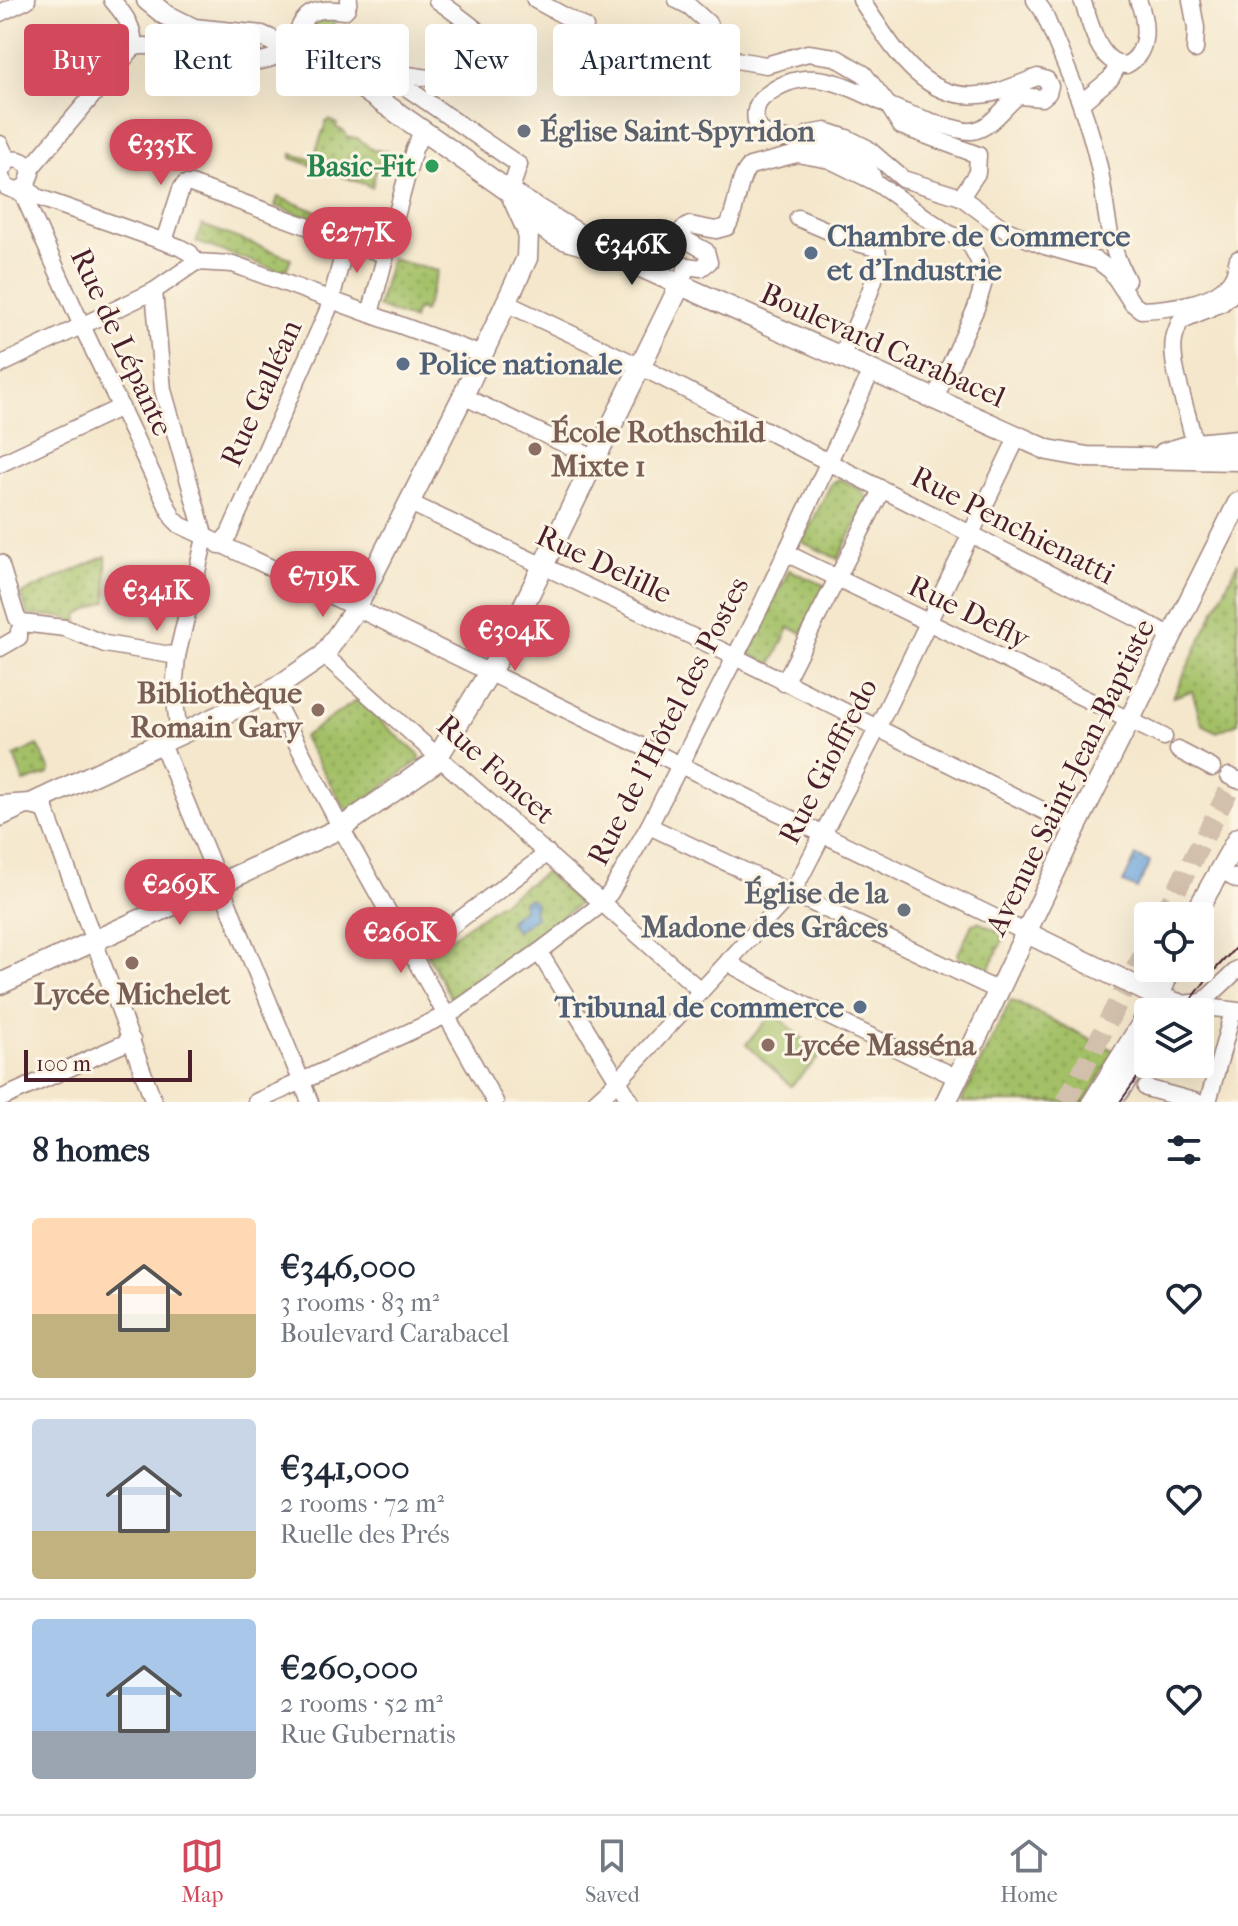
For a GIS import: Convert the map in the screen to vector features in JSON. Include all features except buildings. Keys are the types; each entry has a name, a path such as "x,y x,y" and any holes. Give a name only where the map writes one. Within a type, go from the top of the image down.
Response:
{"main road":[{"path":"147,0 164,14 194,29 262,36 276,42"},
{"path":"0,806 38,806 270,692 324,655 356,608 463,396 527,258 528,232 510,192 374,96"},
{"name":"Boulevard Carabacel","path":"510,192 537,225 557,239 603,250"},
{"name":"Boulevard Carabacel","path":"510,192 603,250 1048,450 1068,455 1147,458 1196,451 1238,460"},
{"path":"527,258 557,239"},
{"path":"0,984 341,828 440,756 490,673 680,285"},
{"path":"1196,451 1238,440"},
{"name":"Avenue Saint-Jean-Baptiste","path":"946,1102 1076,827 1238,503"},
{"path":"1202,902 1238,838"},
{"path":"1027,933 1140,998"},
{"path":"1093,1102 1134,1044"},
{"path":"1101,1102 1134,1051"},
{"path":"1128,1061 1134,1055"},
{"path":"1111,1102 1134,1069"}],"street":[{"path":"0,13 27,0"},
{"path":"112,0 145,36"},
{"path":"301,24 305,17 320,8 344,11 349,0"},
{"path":"437,0 462,17 489,42 492,49 490,60 481,67 461,68 442,80 412,74 405,78 404,86 519,165 510,192"},
{"path":"535,0 579,24"},
{"path":"677,0 708,23 721,47 736,60 766,65 808,53 835,57 864,74 901,126 978,155 977,173 961,197"},
{"path":"861,0 911,69 941,89 957,94 980,95 1038,77 1047,80 1050,86 1042,98 1015,98 984,127 975,131 956,129 913,116 848,85 826,79 793,82 763,97 758,104 755,116 759,128 770,135 838,147 865,162 875,182"},
{"path":"1035,0 1043,11 1081,103 1099,166 1109,240 1137,297 1137,307"},
{"path":"1082,0 1104,55 1118,65 1132,62 1141,52 1143,14 1138,0"},
{"path":"1191,0 1196,28 1195,50"},
{"path":"30,169 133,48 134,38 126,17"},
{"path":"133,48 145,47"},
{"path":"1081,103 1111,78 1118,65"},
{"path":"370,314 414,149 423,130"},
{"path":"802,142 809,134 826,131 847,138 867,148 903,179 961,197 1004,229 1045,246 1098,261 1111,271 1141,310 1192,304 1217,293 1232,279 1238,259"},
{"path":"0,144 6,187 24,188 37,197 164,241 190,253 196,262"},
{"path":"680,285 687,266 701,268 710,258 706,251 687,242 682,236 683,229 690,225 716,230 727,227 738,200 744,172 750,166 805,154 830,160 875,182 948,233 969,242 978,259 984,282 976,308 934,401"},
{"path":"2,173 23,161 30,169 31,178 24,188"},
{"path":"164,241 181,189 188,183 386,255"},
{"name":"Rue de Lépante","path":"24,188 82,326 173,518 180,525 212,541"},
{"path":"798,218 876,248 880,253 878,269 840,359"},
{"name":"Rue Galléan","path":"310,1102 219,884 170,740 177,656 192,589 212,541 229,534 328,310 347,241"},
{"path":"0,365 154,291 196,262 233,264 482,355"},
{"path":"1196,451 1174,361 1174,339 1180,321 1222,303 1238,289"},
{"path":"154,291 163,390 194,503 212,541 1027,933"},
{"name":"Rue Penchienatti","path":"506,303 641,367 1172,636"},
{"name":"Rue de l'Hôtel des Postes","path":"256,1102 447,1015 539,952 603,902 649,826 680,766 786,553 871,372"},
{"path":"463,396 596,459"},
{"path":"0,464 121,407"},
{"name":"Rue Gioffredo","path":"595,1102 618,1081 790,894 877,729 1017,438"},
{"path":"784,683 882,490"},
{"name":"Rue Delille","path":"408,502 734,657 1076,827"},
{"name":"Rue Defly","path":"786,553 1163,740"},
{"path":"0,563 17,618 22,623 65,628 105,644 177,656"},
{"path":"0,636 12,630 19,631 19,637 0,648"},
{"name":"Rue Foncet","path":"324,655 701,991"},
{"path":"270,692 341,828 495,1102"},
{"path":"1179,748 1214,766"},
{"path":"0,818 38,806 94,941 154,1102"},
{"path":"649,826 999,991"},
{"path":"413,955 548,853"},
{"path":"539,952 631,1102"},
{"path":"729,960 737,968 809,1007 958,1078"},
{"path":"1207,998 1238,969"},
{"path":"1208,1102 1236,1011 1214,1008"},
{"path":"0,1099 132,1040"},
{"path":"1146,1088 1197,1102"}],"green space":[{"path":"339,13 334,24 306,24 312,15"},
{"path":"330,120 347,137 357,138 373,150 388,151 384,164 378,163 372,187 291,158 292,154 313,160 326,122"},
{"path":"278,197 368,230 365,238 275,206"},
{"path":"202,225 291,258 285,273 196,242"},
{"path":"391,259 438,271 424,312 417,309 413,320 378,307"},
{"path":"840,479 862,490 868,500 838,559 802,542 832,482"},
{"path":"106,556 107,601 78,615 78,623 64,617 28,615 21,594"},
{"path":"1238,562 1238,723 1217,732 1202,724 1192,691 1173,697"},
{"path":"789,570 826,586 803,633 789,628 772,664 749,654"},
{"path":"357,700 420,756 420,760 350,811 346,810 303,737"},
{"path":"38,745 49,774 24,782 14,756"},
{"path":"545,872 579,904 451,998 427,954"},
{"path":"978,922 1000,932 1003,939 990,968 981,971 960,961 958,954 972,924"},
{"path":"1011,1000 1115,1051 1085,1102 961,1102"},
{"path":"774,1013 821,1055 791,1086 746,1044"}],"water":[{"path":"1136,856 1150,862 1137,889 1123,883"},
{"path":"530,898 536,903 533,911 536,917 516,931 509,920 523,909 523,901"}],"tunnel":[{"path":"1170,902 1238,773"},
{"path":"1066,1102 1134,972"}],"tram line":[{"path":"1193,998 1238,945"},
{"path":"1120,1102 1137,1078"}],"place":[{"name":"Église Saint-Spyridon","path":"524,131"},
{"name":"Basic-Fit","path":"432,166"},
{"name":"Chambre de Commerce et d'Industrie","path":"811,253"},
{"name":"Police nationale","path":"403,364"},
{"name":"École Rothschild Mixte 1","path":"535,449"},
{"name":"Bibliothèque Romain Gary","path":"318,710"},
{"name":"Église de la Madone des Grâces","path":"904,910"},
{"name":"Lycée Michelet","path":"132,963"},
{"name":"Tribunal de commerce","path":"860,1007"},
{"name":"Lycée Masséna","path":"768,1045"}]}
